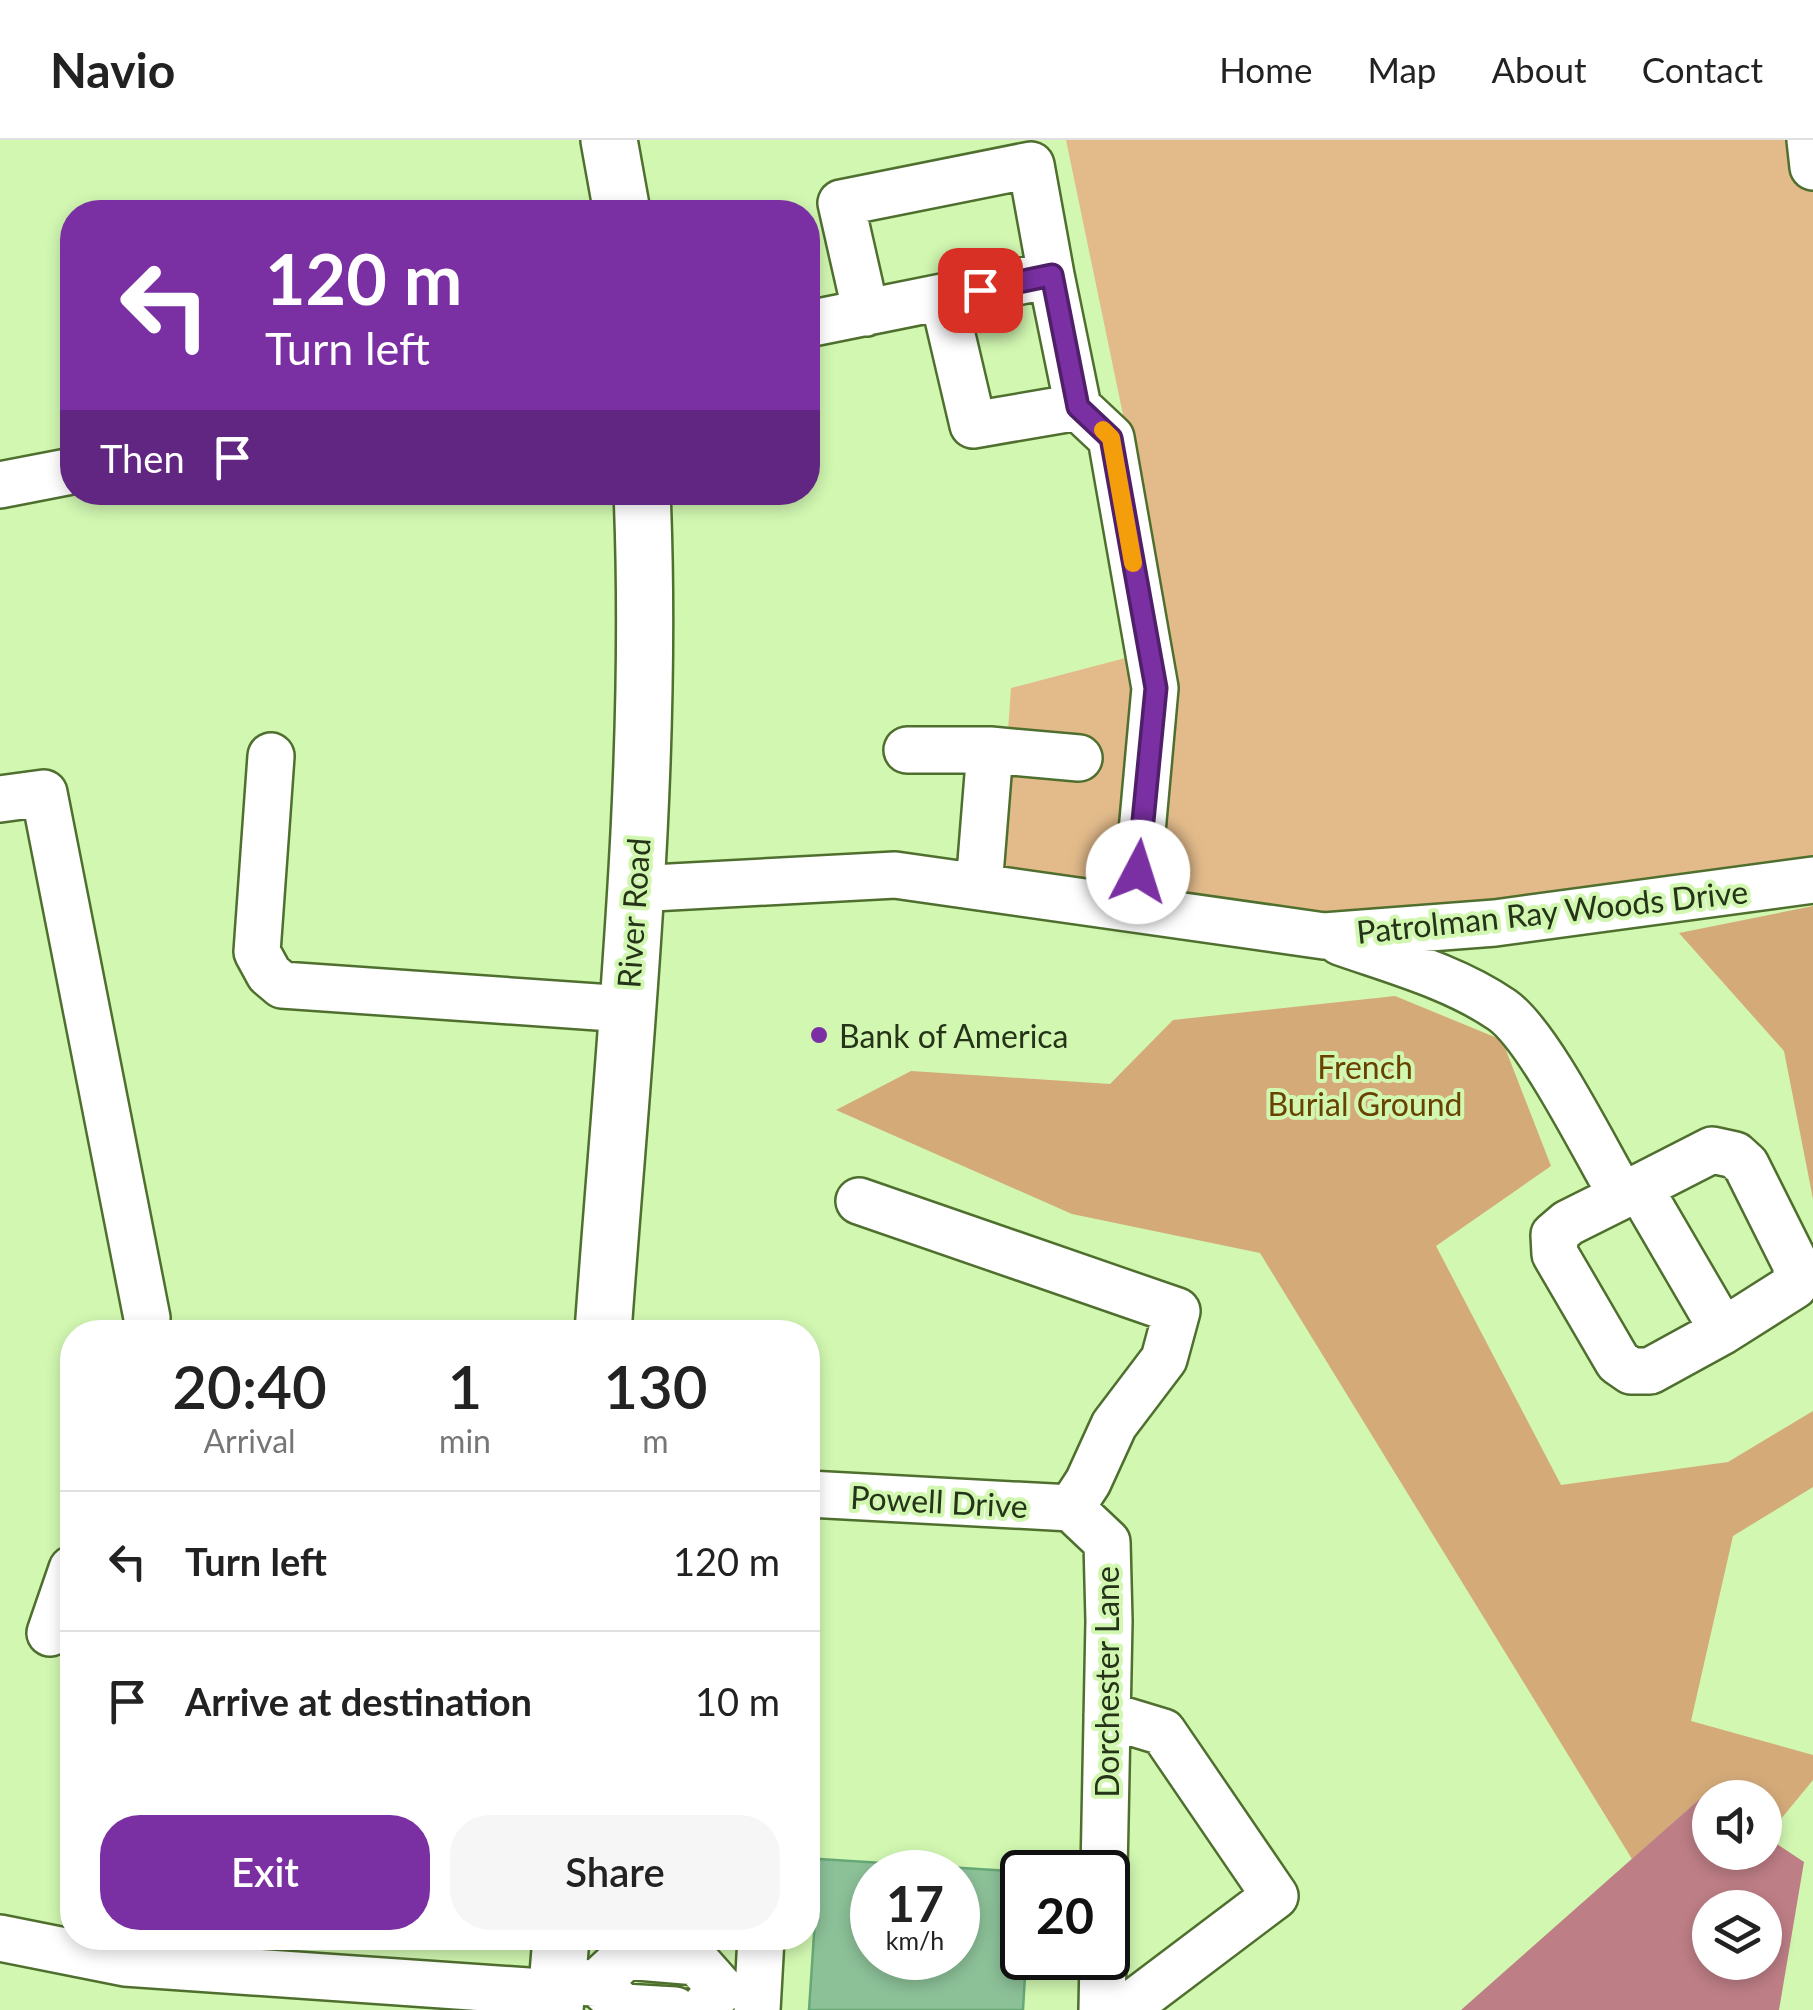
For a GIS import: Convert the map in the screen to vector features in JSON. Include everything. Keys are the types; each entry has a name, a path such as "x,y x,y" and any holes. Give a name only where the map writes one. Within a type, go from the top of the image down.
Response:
{"main road":[{"path":"610,140 620,200"},
{"name":"River Road","path":"604,1320 641,798 643,505"}],"street":[{"path":"1810,140 1813,167"},
{"path":"866,313 841,203 1030,165 1078,407 1111,438 1156,688 1135,909"},
{"path":"820,322 1052,275"},
{"path":"944,297 973,426 1078,407"},
{"path":"0,485 60,473"},
{"path":"907,750 990,750 1078,758"},
{"path":"979,887 990,750"},
{"path":"271,756 257,952 269,974 282,986 626,1009"},
{"path":"0,799 44,793 148,1318"},
{"name":"Patrolman Ray Woods Drive","path":"634,889 896,875 1324,936 1495,923 1813,880"},
{"path":"1324,936 1448,981 1504,1012 1536,1050 1723,1331"},
{"path":"1712,1150 1735,1155 1746,1165 1797,1267 1794,1286 1650,1371 1631,1371 1618,1362 1555,1254 1554,1235 1568,1223 1631,1191 1712,1150"},
{"path":"859,1201 1177,1311 1164,1359 1114,1425 1088,1482 1071,1508"},
{"name":"Powell Drive","path":"820,1495 1071,1508"},
{"name":"Dorchester Lane","path":"1071,1508 1106,1542 1104,1850"},
{"path":"50,1633 60,1604"},
{"path":"1107,1715 1163,1732 1275,1896 1124,2010"},
{"path":"0,1938 125,1963 565,1981 623,2006 673,2010"},
{"path":"565,1981 652,1950"},
{"path":"665,1950 697,1962 734,2000 756,1950"},
{"path":"1102,2010 1103,1980"}],"shaded area":[{"path":"1066,140 1813,140 1813,856 1328,923 997,888 1011,688 1171,646"},
{"path":"1692,1806 1692,1870 1782,1870 1782,1847 1804,1862 1779,2010 1461,2010"}],"green space":[{"path":"1813,906 1813,1199 1784,1051 1679,933"},
{"name":"French Burial Ground","path":"1395,996 1502,1040 1551,1166 1436,1246 1561,1485 1728,1462 1813,1411 1813,1487 1733,1536 1691,1721 1813,1755 1813,1780 1782,1818 1782,1780 1692,1780 1692,1806 1632,1859 1260,1253 1072,1214 836,1110 911,1071 1110,1084 1173,1020"}],"building":[{"path":"820,1859 850,1861 850,1980 980,1980 980,1869 1000,1870 1000,1980 1025,1980 1023,2010 809,2010 813,1950 820,1950"}],"slow traffic":[{"path":"1103,430 1111,438 1133,563"}],"place":[{"name":"Bank of America","path":"819,1035"}],"route":[{"path":"980,290 1052,275 1078,407 1111,438 1156,688 1138,872"}]}
